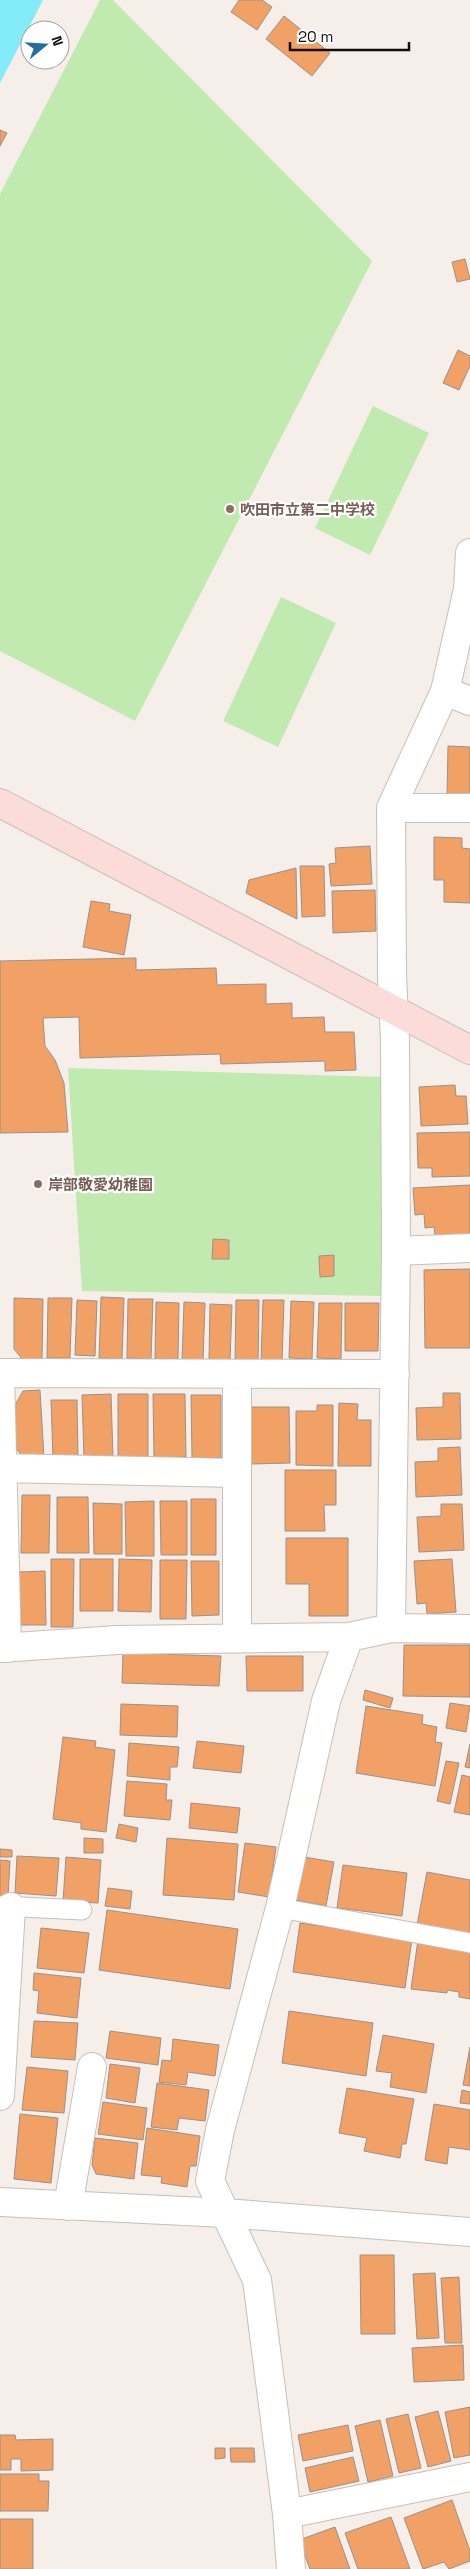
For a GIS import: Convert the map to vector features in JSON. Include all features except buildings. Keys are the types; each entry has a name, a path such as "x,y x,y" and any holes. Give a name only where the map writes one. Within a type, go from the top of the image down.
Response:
{"street":[{"path":"391,1628 396,1251 391,808 445,691 468,589 470,553"},
{"path":"445,691 470,701"},
{"path":"0,803 470,1050"},
{"path":"391,808 470,808"},
{"path":"396,1251 470,1248"},
{"path":"395,1374 0,1373 3,1648 117,1640 349,1637 391,1628 470,1629"},
{"path":"237,1374 237,1638"},
{"path":"2,1468 237,1473"},
{"path":"291,2569 287,2514 257,2280 210,2181 220,2130 280,1908 326,1702 349,1637"},
{"path":"0,2096 5,1906"},
{"path":"68,2206 92,2067"},
{"path":"0,2202 225,2213 470,2232"},
{"path":"287,2514 470,2477"}],"lane":[{"path":"5,1906 82,1910"},
{"path":"280,1908 470,1943"}],"green space":[{"path":"100,0 113,0 372,261 135,721 0,651 0,194 64,70 70,70 70,58"},
{"path":"373,406 429,433 370,555 315,528"},
{"path":"281,597 336,623 278,747 223,721"},
{"path":"68,1068 383,1077 383,1296 82,1291"}],"water":[{"path":"0,0 43,0 33,20 20,20 20,44 0,83"}],"place":[{"name":"吹田市立第二中学校","path":"230,509"},
{"name":"岸部敬愛幼稚園","path":"38,1184"}]}
